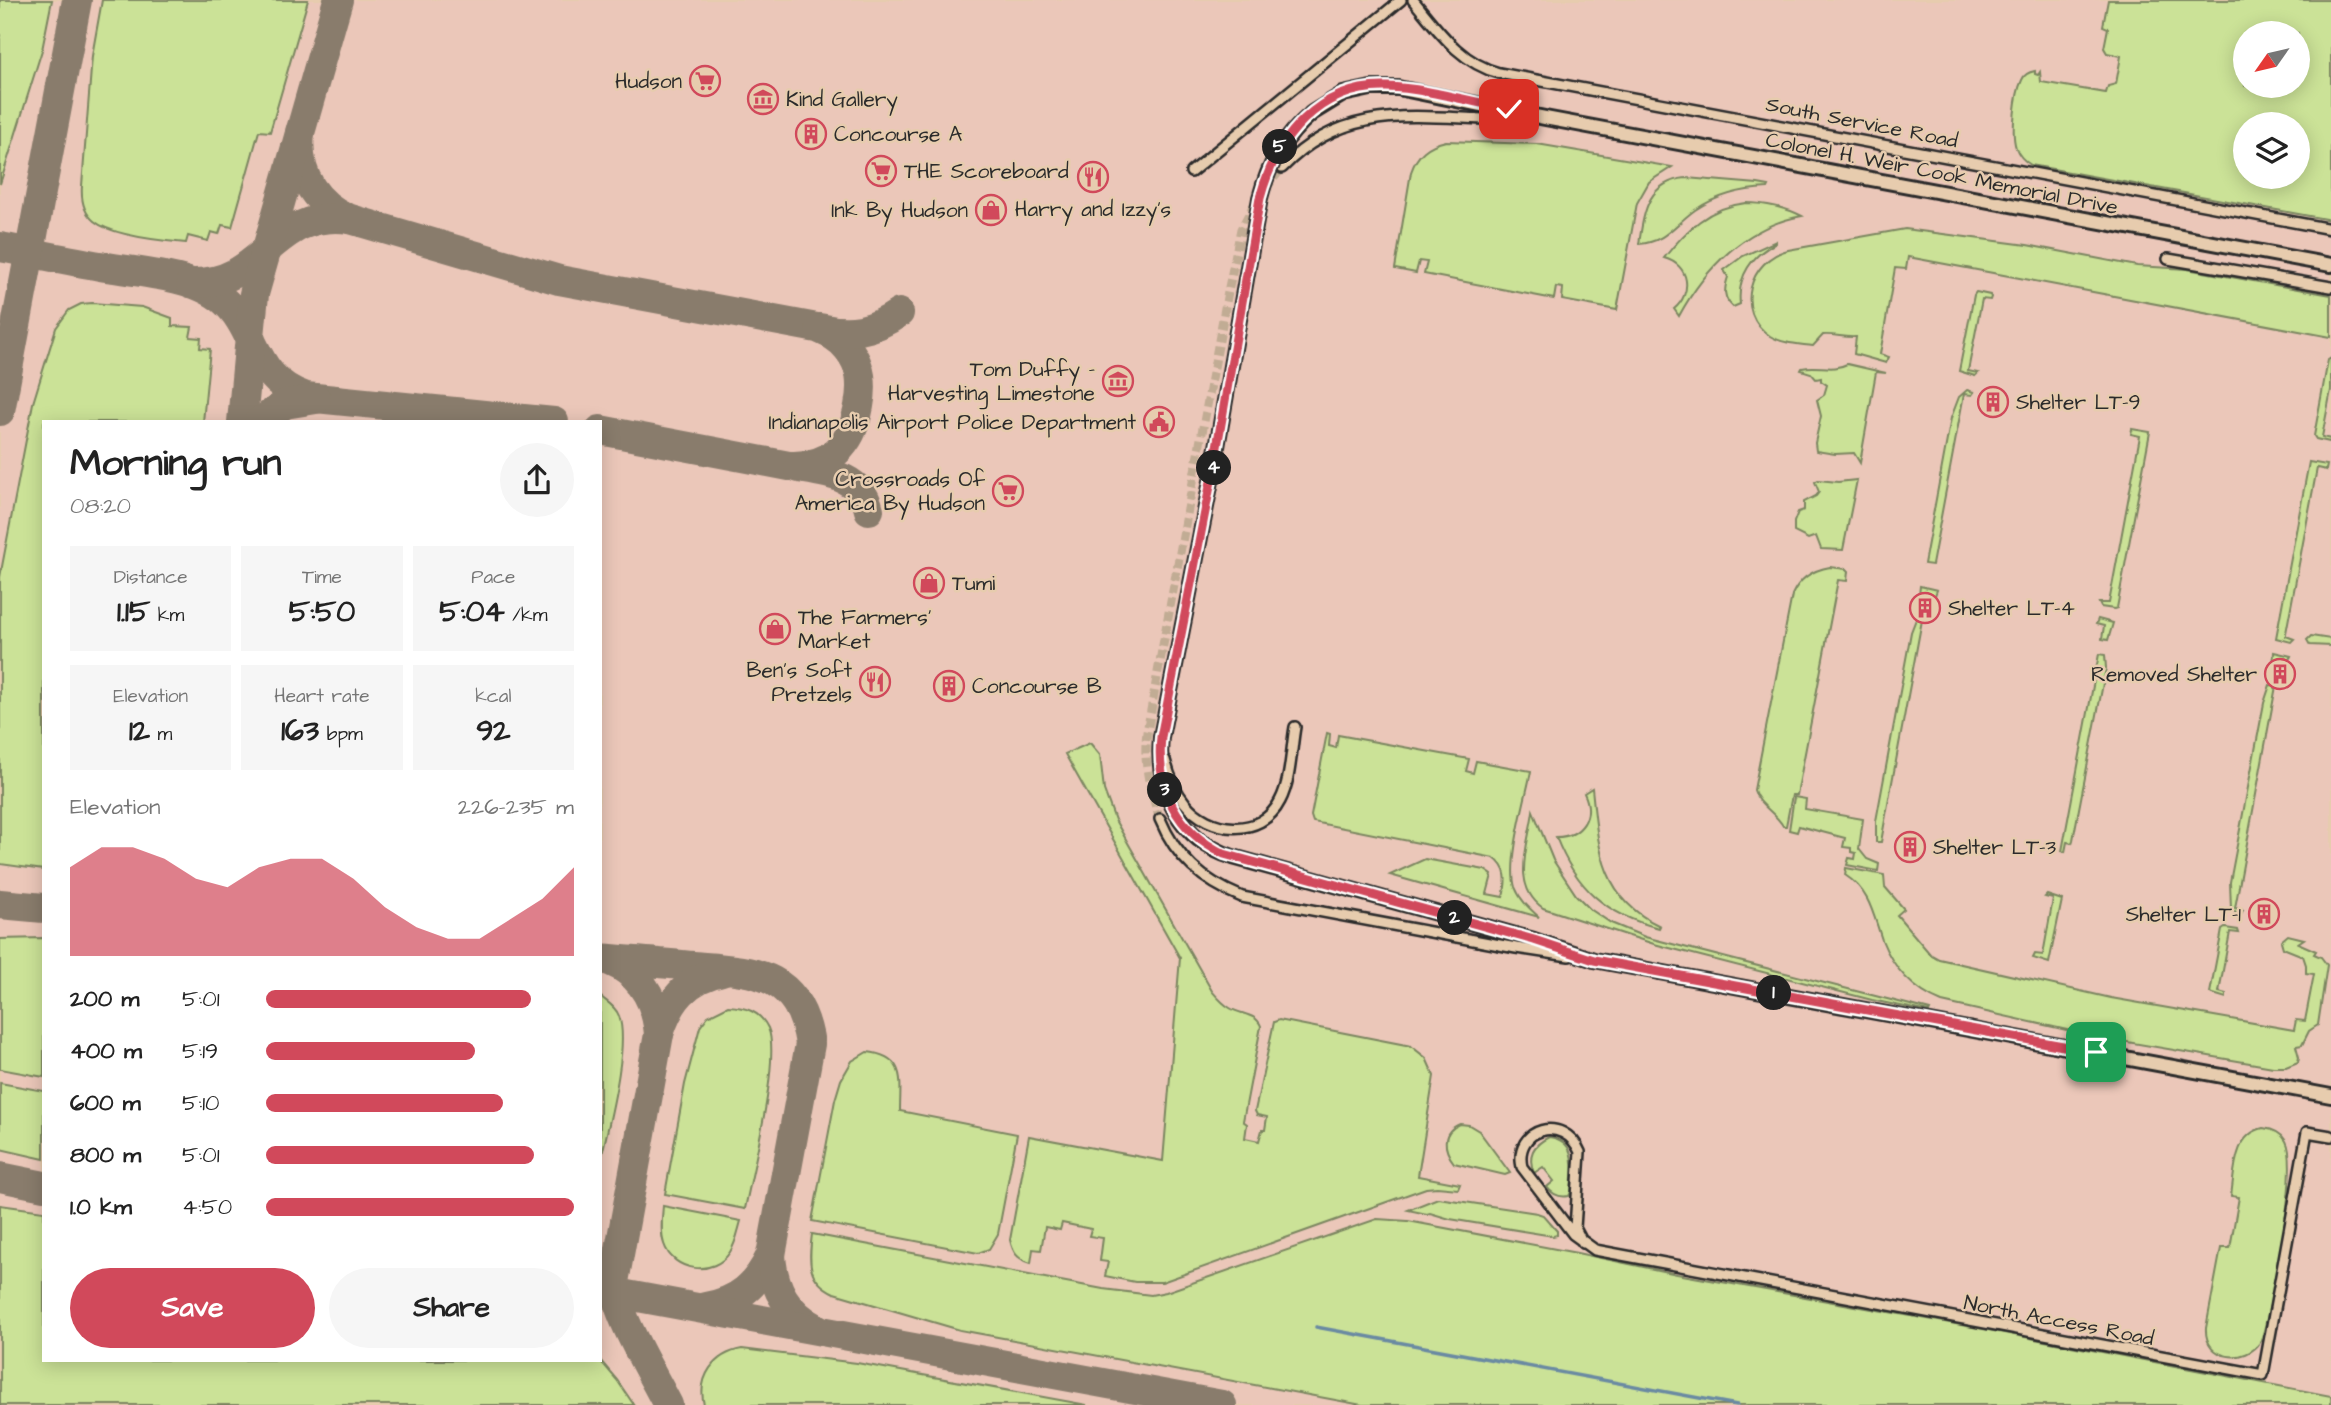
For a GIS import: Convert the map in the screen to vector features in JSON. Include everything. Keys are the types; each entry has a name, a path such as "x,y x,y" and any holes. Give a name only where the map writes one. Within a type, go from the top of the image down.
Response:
{"street":[{"path":"1191,172 1401,0"},
{"name":"South Service Road","path":"1413,0 1466,59 1499,73 2331,229"},
{"name":"Colonel H. Weir Cook Memorial Drive","path":"1594,960 1534,940 1233,857 1197,838 1175,810 1164,787 1160,771 1161,737 1212,476 1260,198 1269,168 1280,147 1312,113 1343,94 1386,87 2331,265"},
{"path":"1282,168 1302,149 1324,134 1362,120 1394,118 1506,121 1545,118"},
{"path":"2168,259 2331,287"},
{"path":"1161,737 1168,770 1185,804 1212,824 1228,828 1243,827 1264,820 1280,802 1295,727"},
{"path":"1160,819 1176,850 1192,869 1224,890 1242,897 2331,1096"},
{"name":"North Access Road","path":"1583,1243 1576,1228 1581,1163 1576,1142 1569,1135 1550,1129 1533,1135 1522,1148 1520,1157 1527,1175 1573,1234 1583,1243 1609,1254 2263,1375 2307,1132 2331,1136"}],"shaded area":[{"path":"0,0 2331,0 2331,1405 0,1405"}],"green space":[{"path":"0,0 52,0 42,50 0,184"},
{"path":"102,0 308,0 270,132 259,131 232,227 222,225 219,234 211,232 208,241 188,236 186,243 125,234 94,221 85,209 82,191 92,56"},
{"path":"2108,0 2331,0 2331,220 2031,165 2024,160 2016,148 2014,133 2016,104 2023,78 2035,71 2038,75 2040,72 2041,82 2106,93 2108,86 2116,84 2121,56 2107,53 2104,48 2108,28 2103,26"},
{"path":"1446,141 1537,144 1672,167 1649,182 1637,203 1617,310 1562,300 1563,288 1556,287 1554,299 1424,274 1427,262 1419,261 1416,273 1395,269 1413,166 1424,151"},
{"path":"1686,178 1769,186 1712,200 1663,236 1639,244 1646,210 1655,192 1673,181"},
{"path":"1746,203 1776,206 1802,216 1763,229 1729,252 1701,282 1679,316 1674,309 1684,295 1686,280 1679,267 1664,258 1699,222 1721,209"},
{"path":"1905,229 2027,245 2137,266 2187,269 2331,295 2331,337 1908,257 1906,269 1895,268 1880,354 1889,357 1886,363 1854,354 1856,337 1823,335 1813,346 1780,341 1759,326 1752,314 1751,288 1764,264 1775,256 1788,250"},
{"path":"1776,241 1753,260 1741,284 1740,304 1733,307 1726,297 1728,277 1724,270 1743,256"},
{"path":"1976,292 1991,297 1990,300 1982,299 1968,371 1978,373 1975,376 1959,371"},
{"path":"81,304 142,307 172,318 172,326 192,327 190,337 201,338 200,348 210,349 203,420 42,420 42,870 0,864 0,577 33,403 56,328 69,310"},
{"path":"2331,358 2331,390 2322,437 2331,439 2330,442 2316,439 2314,436 2328,360"},
{"path":"1847,364 1886,373 1876,372 1860,463 1854,453 1816,451 1815,443 1821,416 1817,400 1824,395 1827,385 1821,378 1816,379 1811,373 1801,370"},
{"path":"1967,390 1974,392 1972,395 1964,394 1932,565 1924,564 1951,418 1959,397"},
{"path":"2132,429 2150,432 2117,608 2114,609 2101,607 2099,603 2109,603 2140,436 2131,434"},
{"path":"2309,462 2327,465 2326,470 2317,468 2286,633 2286,636 2294,639 2291,642 2276,638"},
{"path":"1857,480 1843,550 1821,549 1816,536 1808,539 1794,532 1794,522 1798,512 1804,510 1804,502 1819,492 1815,482"},
{"path":"1830,567 1846,569 1847,581 1838,580 1797,795 1792,795 1786,826 1783,826 1759,800 1754,790 1792,595 1798,584 1807,576"},
{"path":"1920,586 1937,590 1934,598 1927,597 1926,606 1918,605"},
{"path":"1916,619 1922,620 1881,842 1876,842 1876,821 1911,632"},
{"path":"2098,619 2113,623 2108,640 2102,639 2104,626 2096,624"},
{"path":"2311,636 2331,639 2331,646 2310,645 2307,640"},
{"path":"2274,652 2291,656 2289,660 2282,658 2279,671 2273,670"},
{"path":"2099,654 2105,655 2106,668 2073,840 2072,843 2067,842 2065,852 2062,851"},
{"path":"2270,685 2276,686 2235,908 2243,910 2240,916 2231,909 2230,882 2264,703"},
{"path":"1327,733 1330,734 1329,746 1336,748 1338,735 1469,759 1466,771 1473,773 1476,761 1531,771 1515,846 1513,876 1519,896 1539,917 1390,875 1425,859 1485,870 1492,875 1487,894 1503,897 1505,875 1502,866 1494,858 1313,822 1311,816"},
{"path":"1090,743 1100,755 1104,790 1115,820 1212,991 1227,1006 1252,1016 1261,1026 1243,1121 1247,1124 1245,1138 1259,1141 1262,1130 1265,1130 1267,1117 1257,1115 1255,1111 1274,1022 1279,1020 1411,1046 1426,1058 1434,1076 1418,1176 1460,1184 1458,1189 1426,1188 1162,1282 1135,1282 1105,1276 1108,1262 1100,1261 1103,1238 1089,1236 1091,1229 1062,1223 1060,1230 1045,1227 1041,1250 1033,1249 1031,1263 1016,1255 1010,1240 1029,1136 1163,1161 1180,958 1065,754"},
{"path":"1592,788 1600,849 1614,885 1625,901 1660,926 1659,928 1608,907 1583,885 1564,855 1556,837 1573,833 1584,824 1588,810 1584,793"},
{"path":"1794,797 1806,799 1805,809 1863,819 1859,849 1867,859 1879,864 1878,871 1847,865 1849,858 1855,859 1856,853 1851,852 1851,848 1843,847 1845,838 1799,826 1797,832 1789,830"},
{"path":"1533,811 1553,860 1576,895 1590,909 1611,923 1645,937 1930,1010 1929,1012 1654,944 1543,908 1533,899 1524,876"},
{"path":"1846,868 1884,875 1885,887 1904,909 1897,915 1930,954 1939,959 2111,998 2294,1030 2296,1020 2305,1021 2314,974 2306,973 2303,956 2283,948 2281,941 2288,935 2304,939 2298,943 2316,951 2314,954 2321,957 2327,965 2318,1025 2309,1031 2302,1045 2296,1046 2298,1062 2286,1067 2273,1067 2121,1041 2121,1036 2108,1033 2107,1039 1942,1002 1922,992 1898,969 1882,940 1870,904 1860,888 1845,875"},
{"path":"2047,895 2062,900 2049,963 2033,958 2035,954 2043,955 2053,899 2045,897"},
{"path":"2222,930 2238,930 2239,933 2230,932 2219,992 2226,994 2226,998 2210,993"},
{"path":"42,938 42,1077 0,1069 0,939"},
{"path":"602,998 618,1013 622,1030 616,1089 602,1155"},
{"path":"728,1006 746,1009 761,1018 768,1028 771,1043 768,1089 745,1209 665,1194 685,1084 700,1027 708,1016"},
{"path":"867,1052 889,1059 899,1072 900,1111 1017,1134 998,1234 989,1249 978,1253 812,1221 841,1080 852,1061"},
{"path":"0,1083 42,1091 42,1159 0,1149"},
{"path":"1460,1124 1469,1125 1479,1131 1510,1173 1505,1175 1454,1163 1446,1141 1454,1127"},
{"path":"2263,1128 2282,1135 2286,1141 2289,1156 2287,1207 2261,1341 2255,1349 2246,1354 2228,1356 2212,1347 2207,1339 2206,1328 2221,1248 2230,1248 2239,1197 2231,1196 2237,1155 2246,1138"},
{"path":"1549,1137 1565,1144 1572,1157 1569,1196 1559,1196 1547,1187 1554,1181 1543,1167 1534,1173 1531,1161 1533,1151"},
{"path":"1438,1198 1537,1213 1543,1215 1557,1231 1557,1235 1408,1210"},
{"path":"0,1205 42,1211 42,1362 602,1362 634,1405 0,1405"},
{"path":"663,1206 741,1221 730,1252 723,1260 704,1268 694,1268 676,1261 664,1244"},
{"path":"1377,1219 1408,1221 2331,1396 2331,1405 1362,1405 960,1330 834,1293 818,1282 810,1261 812,1234 1103,1289 1151,1295"},
{"path":"742,1349 857,1363 1087,1405 704,1405 703,1385 710,1368 723,1356"}],"waterway":[{"path":"1316,1327 1737,1405"}],"taxiway":[{"path":"0,411 77,0"},
{"path":"242,420 254,294 338,0"},
{"path":"300,132 301,159 308,183 324,203 347,218 559,280 817,328 845,345 853,355 860,376 861,391 856,420 845,443 827,458 803,466 789,466 602,430"},
{"path":"191,283 216,281 236,273 284,235 302,225 324,219 350,219"},
{"path":"0,247 164,276 210,291 234,311 274,378 288,389 306,397 534,420"},
{"path":"820,328 861,330 880,324 899,313"},
{"path":"262,420 285,404 316,399"},
{"path":"799,468 832,475 851,483 859,490 869,510"},
{"path":"0,904 42,908"},
{"path":"602,958 754,974 770,979 784,989 796,1002 804,1020 810,1044 771,1255 759,1275 745,1290 727,1301 705,1307"},
{"path":"610,961 639,981 655,1010 659,1034"},
{"path":"668,1405 628,1327 614,1282 663,1022 674,1001 689,985 722,971"},
{"path":"0,1177 42,1186"},
{"path":"771,1255 778,1289 783,1298 797,1315 816,1328"},
{"path":"602,1290 1222,1405"}],"tunnel":[{"path":"1160,819 1148,776 1147,732 1227,297 1241,229 1257,199 1282,168"}],"place":[{"name":"Hudson","path":"705,81"},
{"name":"Kind Gallery","path":"763,99"},
{"name":"Concourse A","path":"811,134"},
{"name":"THE Scoreboard","path":"881,171"},
{"name":"Harry and Izzy's","path":"1093,177"},
{"name":"Ink By Hudson","path":"991,210"},
{"name":"Tom Duffy - Harvesting Limestone","path":"1118,381"},
{"name":"Shelter LT-9","path":"1993,402"},
{"name":"Indianapolis Airport Police Department","path":"1159,422"},
{"name":"Crossroads Of America By Hudson","path":"1008,491"},
{"name":"Tumi","path":"929,583"},
{"name":"Shelter LT-4","path":"1925,608"},
{"name":"The Farmers' Market","path":"775,629"},
{"name":"Removed Shelter","path":"2280,674"},
{"name":"Ben's Soft Pretzels","path":"875,682"},
{"name":"Concourse B","path":"949,686"},
{"name":"Shelter LT-3","path":"1910,847"},
{"name":"Shelter LT-1","path":"2264,914"}],"route":[{"path":"1509,109 1398,88 1371,88 1343,94 1321,106 1296,127 1275,155 1260,198 1212,476 1161,737 1160,771 1175,810 1197,838 1224,854 1534,940 1594,960 2096,1052"}]}
